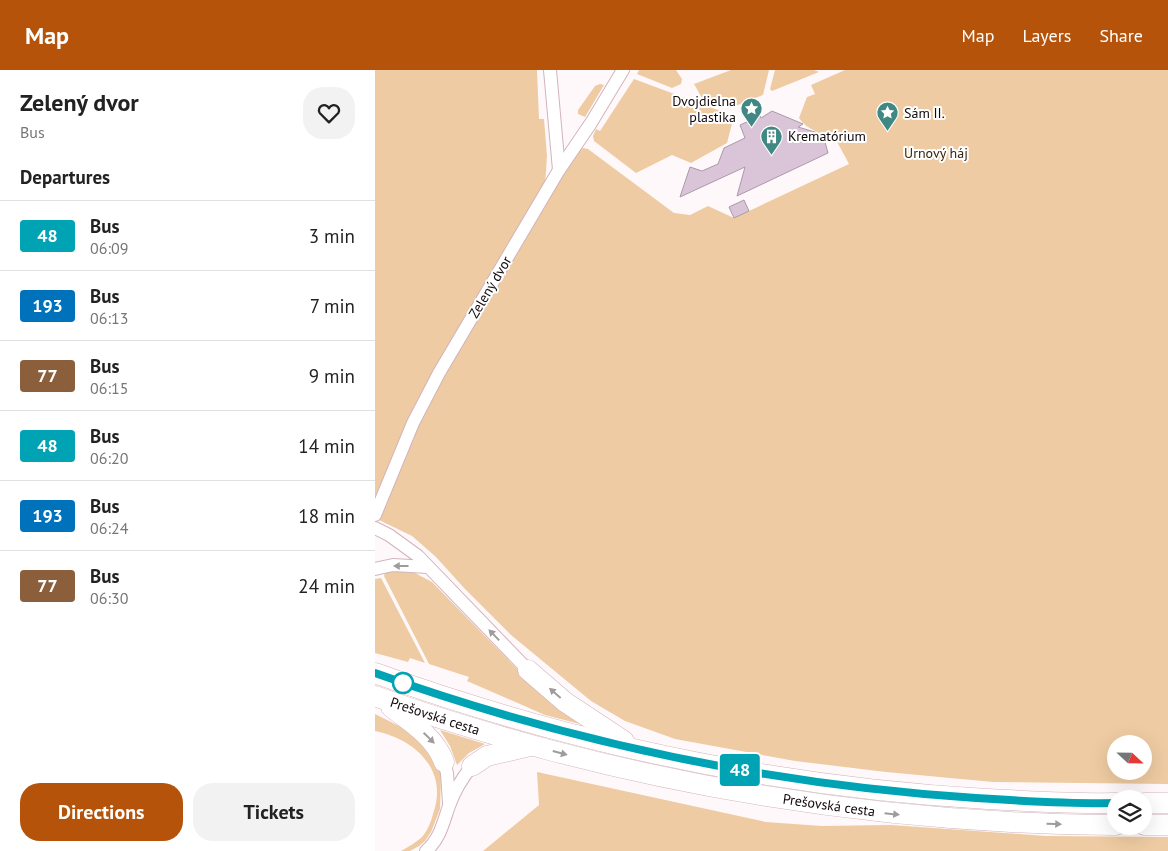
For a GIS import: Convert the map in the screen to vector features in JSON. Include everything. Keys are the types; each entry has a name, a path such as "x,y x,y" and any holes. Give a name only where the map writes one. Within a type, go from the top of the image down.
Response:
{"highway":[{"path":"528,670 565,702 638,750"},
{"name":"Prešovská cesta","path":"375,673 492,711 586,738 763,774 849,787 966,798 1107,803"},
{"path":"377,697 430,738 441,753 444,762"},
{"name":"Prešovská cesta","path":"377,697 532,745 695,784 824,806 954,819 1018,823 1107,825"},
{"path":"472,766 487,756 532,745"},
{"path":"1152,803 1168,803"},
{"path":"1152,825 1168,825"}],"street":[{"path":"550,70 559,170"},
{"name":"Zelený dvor","path":"375,514 413,423 439,373 559,170 591,123 623,70"},
{"path":"375,528 389,535 418,556 528,670"},
{"path":"375,569 393,566 428,567"},
{"path":"444,762 449,786 449,805"},
{"path":"426,851 439,834 449,805 460,782 472,766"}],"green space":[{"name":"Urnový háj","path":"375,70 537,70 539,119 544,119 547,156 545,186 583,148 588,149 674,213 690,215 708,206 734,218 849,164 835,138 810,129 799,118 807,97 815,94 811,85 845,70 1168,70 1168,784 993,782 795,761 675,739 625,721 591,701 511,635 436,557 412,536 375,518"},
{"path":"639,70 676,70 682,79 681,84 672,88 637,74"},
{"path":"731,70 769,70 763,95 730,108 702,98 694,84"},
{"path":"775,70 814,70 819,72 772,91 770,89"},
{"path":"634,79 734,116 727,143 691,163 672,155 636,173 594,141 593,136 596,129 600,131"},
{"path":"604,85 585,117 578,114 578,110 595,86"},
{"path":"396,571 415,573 432,582 523,675 580,721 580,724 545,715 467,681 469,677 429,664 384,576 385,573"},
{"path":"381,578 425,663 410,658 408,662 375,653 375,579"},
{"path":"375,714 413,733 439,767 441,775 440,809 431,832 425,841 410,851 401,851 421,838 427,830 437,798 436,784 432,771 425,759 415,749 390,735 375,731"},
{"path":"440,730 485,744 469,753 457,765 450,746"},
{"path":"537,772 766,822 822,826 891,825 1046,836 1168,837 1168,851 483,851 539,805"}],"building":[{"name":"Krematórium","path":"772,111 803,124 798,127 835,138 825,142 828,153 737,196 745,167 680,197 690,167 702,171 718,164 724,148 745,138 740,125 760,116 761,118"},
{"path":"744,200 749,211 734,218 729,207"}],"bus line":[{"name":"48","path":"375,673 433,693 586,738 657,754 763,774 803,781 895,792 1051,802 1107,803"}],"place":[{"name":"Dvojdielna plastika","path":"752,128"},
{"name":"Sám II.","path":"888,132"},
{"name":"Krematórium","path":"772,155"}]}
